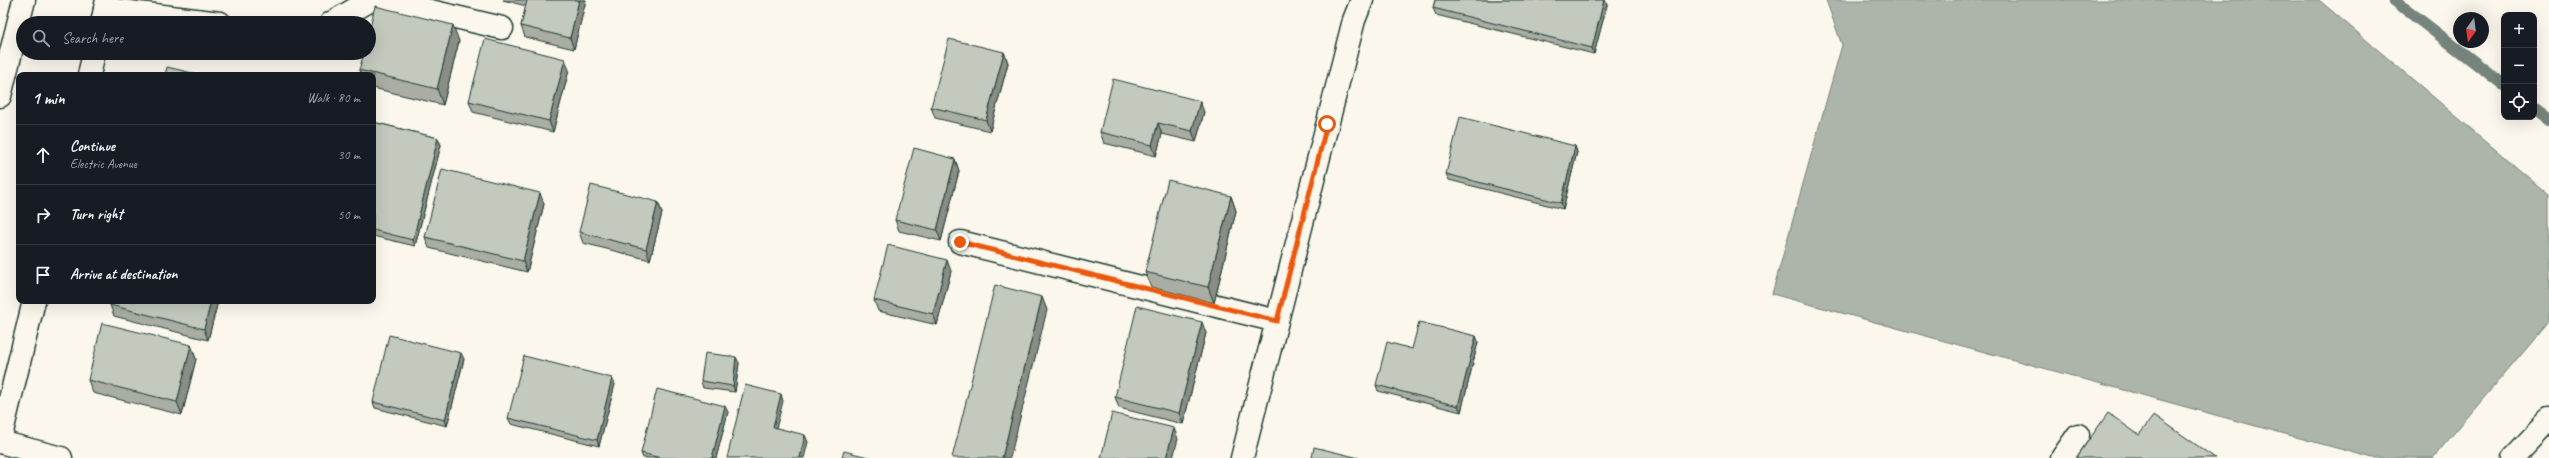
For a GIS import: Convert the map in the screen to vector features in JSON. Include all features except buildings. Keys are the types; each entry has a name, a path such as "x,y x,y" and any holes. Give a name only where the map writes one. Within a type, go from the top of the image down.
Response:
{"street":[{"path":"20,16 24,0"},
{"path":"343,16 371,0"},
{"path":"384,0 502,28"},
{"path":"1242,458 1354,20 1362,0"},
{"path":"105,11 153,16"},
{"path":"0,96 16,32"},
{"path":"90,72 92,60"},
{"path":"960,242 1277,321"},
{"path":"33,304 0,441 61,458"},
{"path":"2513,458 2547,422"},
{"path":"2062,458 2078,435"}],"shaded area":[{"path":"1826,0 2319,0 2549,195 2549,321 2433,458 2373,458 1772,294 1842,45"}],"waterway":[{"path":"2394,0 2503,84"},
{"path":"2537,110 2549,119"}],"route":[{"path":"960,242 1277,321 1327,124"}]}
